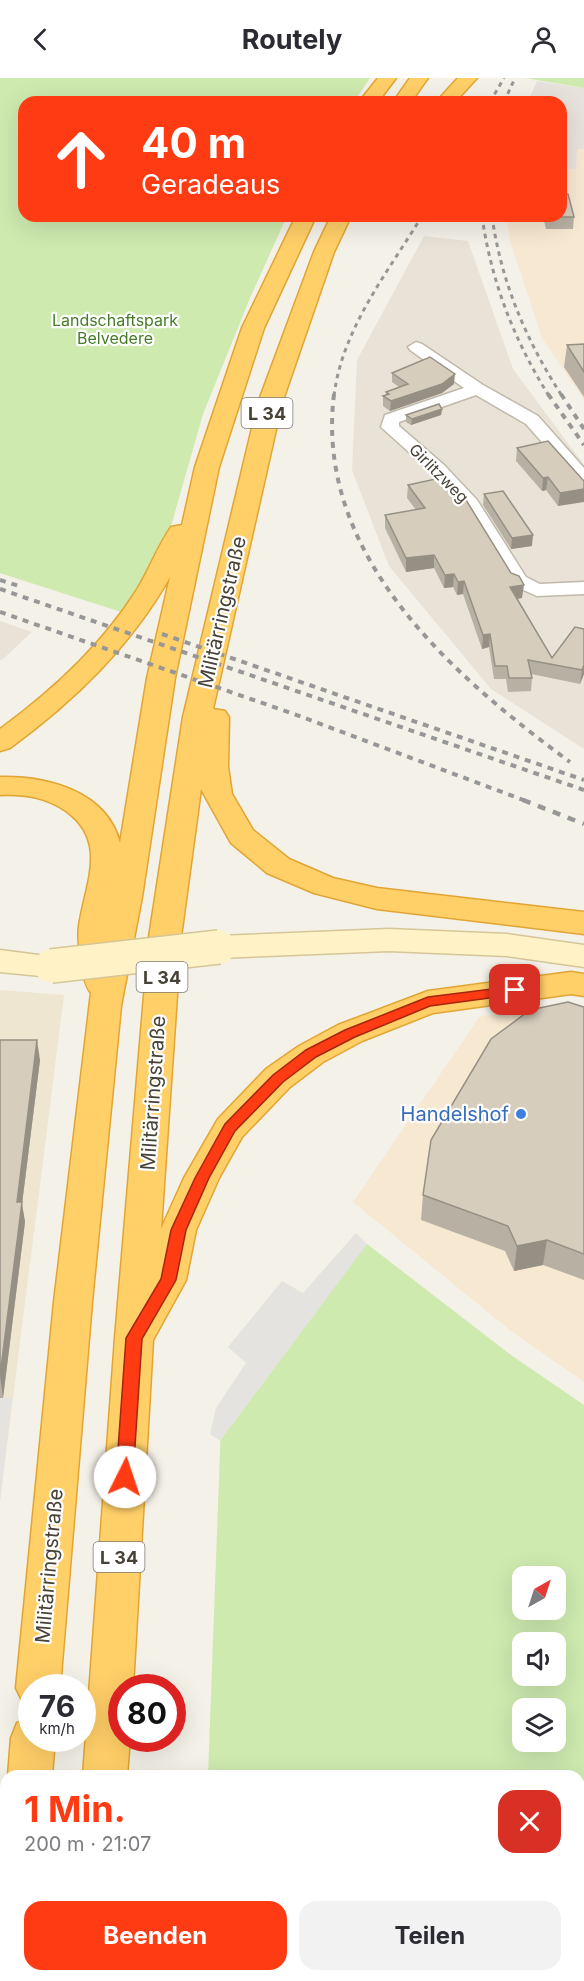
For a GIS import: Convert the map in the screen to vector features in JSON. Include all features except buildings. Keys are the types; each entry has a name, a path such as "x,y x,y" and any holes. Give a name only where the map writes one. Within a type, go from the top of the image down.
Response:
{"highway":[{"path":"369,96 377,78"},
{"path":"371,96 387,78"},
{"path":"406,96 419,78"},
{"path":"451,96 468,78"},
{"name":"Militärringstraße","path":"39,1674 72,1313 105,1006 127,897 161,678 207,467 253,328 303,222"},
{"name":"Militärringstraße","path":"105,1770 134,1338 165,937 197,717 270,403 324,252 338,222"},
{"name":"L 34","path":"0,742 51,703 103,652 142,603 173,549 207,467"},
{"name":"L 34","path":"220,619 213,745 216,793 234,829 260,853 292,875 362,897 482,912 559,917 584,923"},
{"name":"L 34","path":"0,786 48,789 64,795 76,802 93,818 102,832 107,848 94,939 105,1006"},
{"name":"L 34","path":"134,1338 168,1280 178,1230 202,1178 230,1128 278,1078 311,1054 350,1033 428,1002 571,983 584,985"},
{"path":"30,1770 32,1752"}],"main road":[{"name":"L 34","path":"0,961 51,966 219,947 389,940 507,945 584,956"}],"street":[{"path":"416,347 477,389 532,420 584,479"},
{"name":"Girlitzweg","path":"477,389 391,420 390,427 438,469 471,504 519,581 537,590 584,588"}],"shaded area":[{"path":"537,81 584,88 584,149 577,149 576,169 567,168 567,96 531,96"},
{"path":"577,149 584,149 584,400 542,338 511,244 507,222 567,222 567,168 576,169"},
{"path":"424,236 468,241 513,369 584,465 584,749 491,689 389,566 352,470 357,360"},
{"path":"0,621 32,632 2,660 0,660"},
{"path":"0,990 64,995 0,1501"},
{"path":"571,1007 584,1009 584,1382 511,1331 353,1202 480,1016"},
{"path":"356,1233 367,1244 220,1441 210,1434 216,1408 246,1363 228,1347 282,1281 303,1293"},
{"path":"0,1398 12,1398 0,1502"}],"green space":[{"name":"Landschaftspark Belvedere","path":"0,78 370,78 358,96 18,96 18,222 284,222 250,298 203,414 167,540 121,612 0,573"},
{"path":"525,78 584,78 584,88"},
{"path":"367,1244 511,1355 584,1405 584,1770 208,1770 221,1424 272,1343"}],"railway":[{"path":"494,96 504,78"},
{"path":"507,96 515,78"},
{"path":"334,396 346,347 356,324 418,222"},
{"path":"483,222 491,264 506,309 525,353 549,396"},
{"path":"493,222 502,264 517,310 537,354 562,396"},
{"path":"548,394 584,445"},
{"path":"561,394 584,429"},
{"path":"334,396 334,453 346,508 369,559 401,606 439,650 481,691 570,762"},
{"path":"0,580 22,587"},
{"path":"0,589 584,790"},
{"path":"0,612 294,714 526,801"},
{"path":"162,634 584,780"},
{"path":"523,800 584,824"}],"place":[{"name":"Handelshof","path":"521,1114"}],"route":[{"path":"125,1477 134,1338 168,1280 178,1230 202,1178 230,1128 278,1078 311,1054 350,1033 428,1002 515,990"}]}
